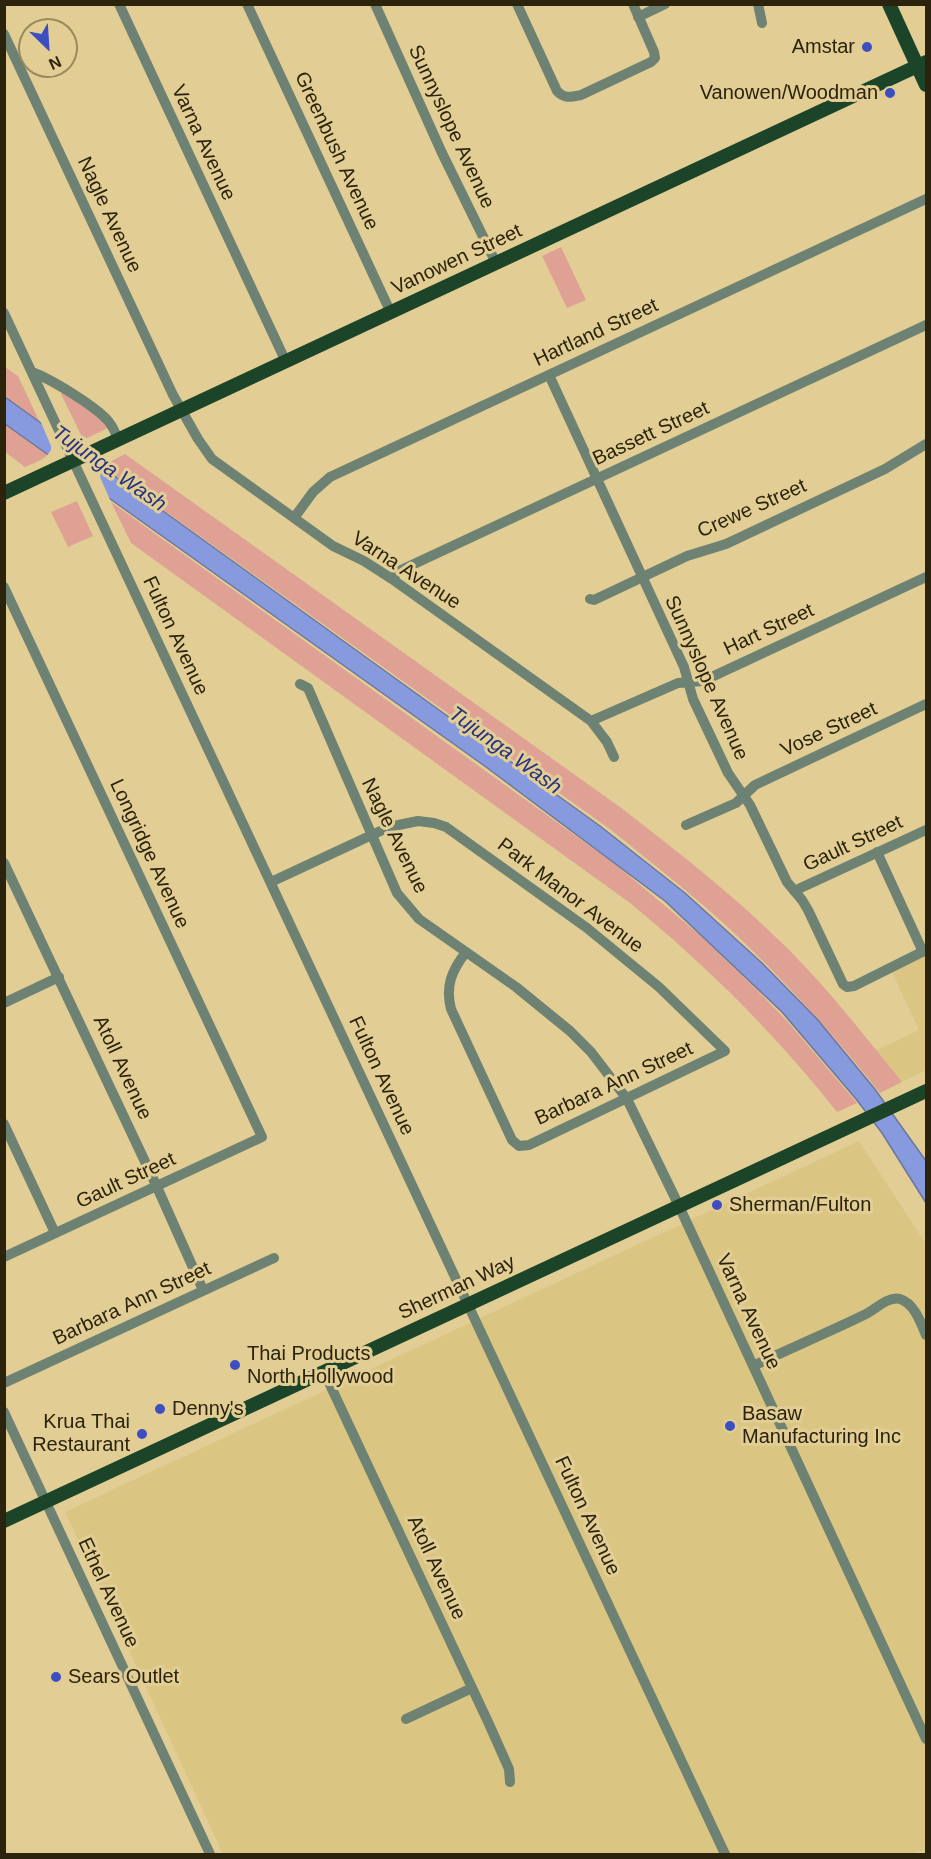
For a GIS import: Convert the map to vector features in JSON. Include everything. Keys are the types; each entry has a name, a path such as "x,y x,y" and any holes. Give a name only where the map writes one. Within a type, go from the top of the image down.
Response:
{"main road":[{"path":"889,4 922,64 927,85"},
{"name":"Vanowen Street","path":"4,493 922,64"},
{"name":"Sherman Way","path":"4,1521 927,1091"}],"street":[{"name":"Varna Avenue","path":"119,4 286,362"},
{"name":"Greenbush Avenue","path":"247,4 391,313"},
{"name":"Sunnyslope Avenue","path":"375,4 442,153 496,264"},
{"path":"517,4 557,92 561,96 569,97 581,95 655,58 633,4"},
{"path":"638,17 665,4"},
{"path":"758,4 762,23"},
{"name":"Nagle Avenue","path":"4,34 182,411"},
{"name":"Hartland Street","path":"294,518 313,492 330,477 927,199"},
{"name":"Fulton Avenue","path":"4,313 725,1854"},
{"name":"Bassett Street","path":"392,579 399,571 927,325"},
{"path":"32,372 57,383 103,416 111,424 118,440"},
{"name":"Sunnyslope Avenue","path":"549,375 684,667 693,699 728,773 744,795 785,879 808,910 843,984 847,987 854,986 925,951"},
{"name":"Varna Avenue","path":"182,411 212,459 333,546 364,561 392,579 591,722 607,742 614,757"},
{"name":"Crewe Street","path":"590,599 594,600 687,556 726,543 885,468 927,444"},
{"name":"Hart Street","path":"591,722 678,683 703,681 927,577"},
{"name":"Longridge Avenue","path":"4,587 262,1137"},
{"name":"Nagle Avenue","path":"300,684 308,688 397,893 419,919 466,952"},
{"name":"Vose Street","path":"686,825 736,803 755,784 927,704"},
{"name":"Park Manor Avenue","path":"371,836 406,822 434,823 446,827 587,928 659,987 725,1052"},
{"name":"Gault Street","path":"794,891 927,830"},
{"path":"271,882 371,836"},
{"path":"877,852 925,951"},
{"name":"Atoll Avenue","path":"4,863 8,879 59,977 203,1290"},
{"name":"Varna Avenue","path":"466,952 516,987 570,1031 591,1052 627,1099 927,1740"},
{"name":"Barbara Ann Street","path":"466,952 451,975 448,988 451,1009 513,1140 519,1146 529,1145 725,1052"},
{"path":"4,1003 59,977"},
{"path":"4,1124 56,1233"},
{"name":"Gault Street","path":"4,1257 262,1137"},
{"name":"Barbara Ann Street","path":"4,1383 274,1258"},
{"path":"753,1365 868,1313 889,1300 900,1299 917,1314 927,1335"},
{"name":"Atoll Avenue","path":"324,1372 509,1769 510,1782"},
{"name":"Ethel Avenue","path":"4,1412 210,1854"},
{"path":"406,1719 472,1688"}],"shaded area":[{"path":"561,247 586,300 567,308 542,256"},
{"path":"5,367 18,376 51,446 45,457 25,467 5,452"},
{"path":"64,392 99,417 108,428 87,438 82,437 61,394"},
{"path":"125,454 620,807 675,850 756,918 806,967 902,1082 880,1093 827,1029 771,969 717,917 657,867 611,830 102,466"},
{"path":"77,501 93,536 68,547 51,512"},
{"path":"111,502 615,864 701,936 754,987 788,1022 857,1103 837,1112 814,1083 740,1002 630,903 131,543"},
{"path":"926,954 926,1070 902,1082 876,1050 919,1030 891,970"},
{"path":"859,1141 926,1244 926,1850 904,1854 223,1854 65,1512"}],"water":[{"path":"5,397 600,826 685,893 762,963 817,1019 874,1088 926,1161 926,1203 882,1133 782,1012 665,901 486,767 5,424"}],"pier":[{"path":"40,420 102,466 100,477 111,502 46,457 51,446"}],"place":[{"name":"Amstar","path":"867,47"},
{"name":"Vanowen/Woodman","path":"890,93"},
{"name":"Sherman/Fulton","path":"717,1205"},
{"name":"Thai Products North Hollywood","path":"235,1365"},
{"name":"Denny's","path":"160,1409"},
{"name":"Basaw Manufacturing Inc","path":"730,1426"},
{"name":"Krua Thai Restaurant","path":"142,1434"},
{"name":"Sears Outlet","path":"56,1677"}],"water label":[{"name":"Tujunga Wash","path":"109,469"},
{"name":"Tujunga Wash","path":"505,751"}]}
